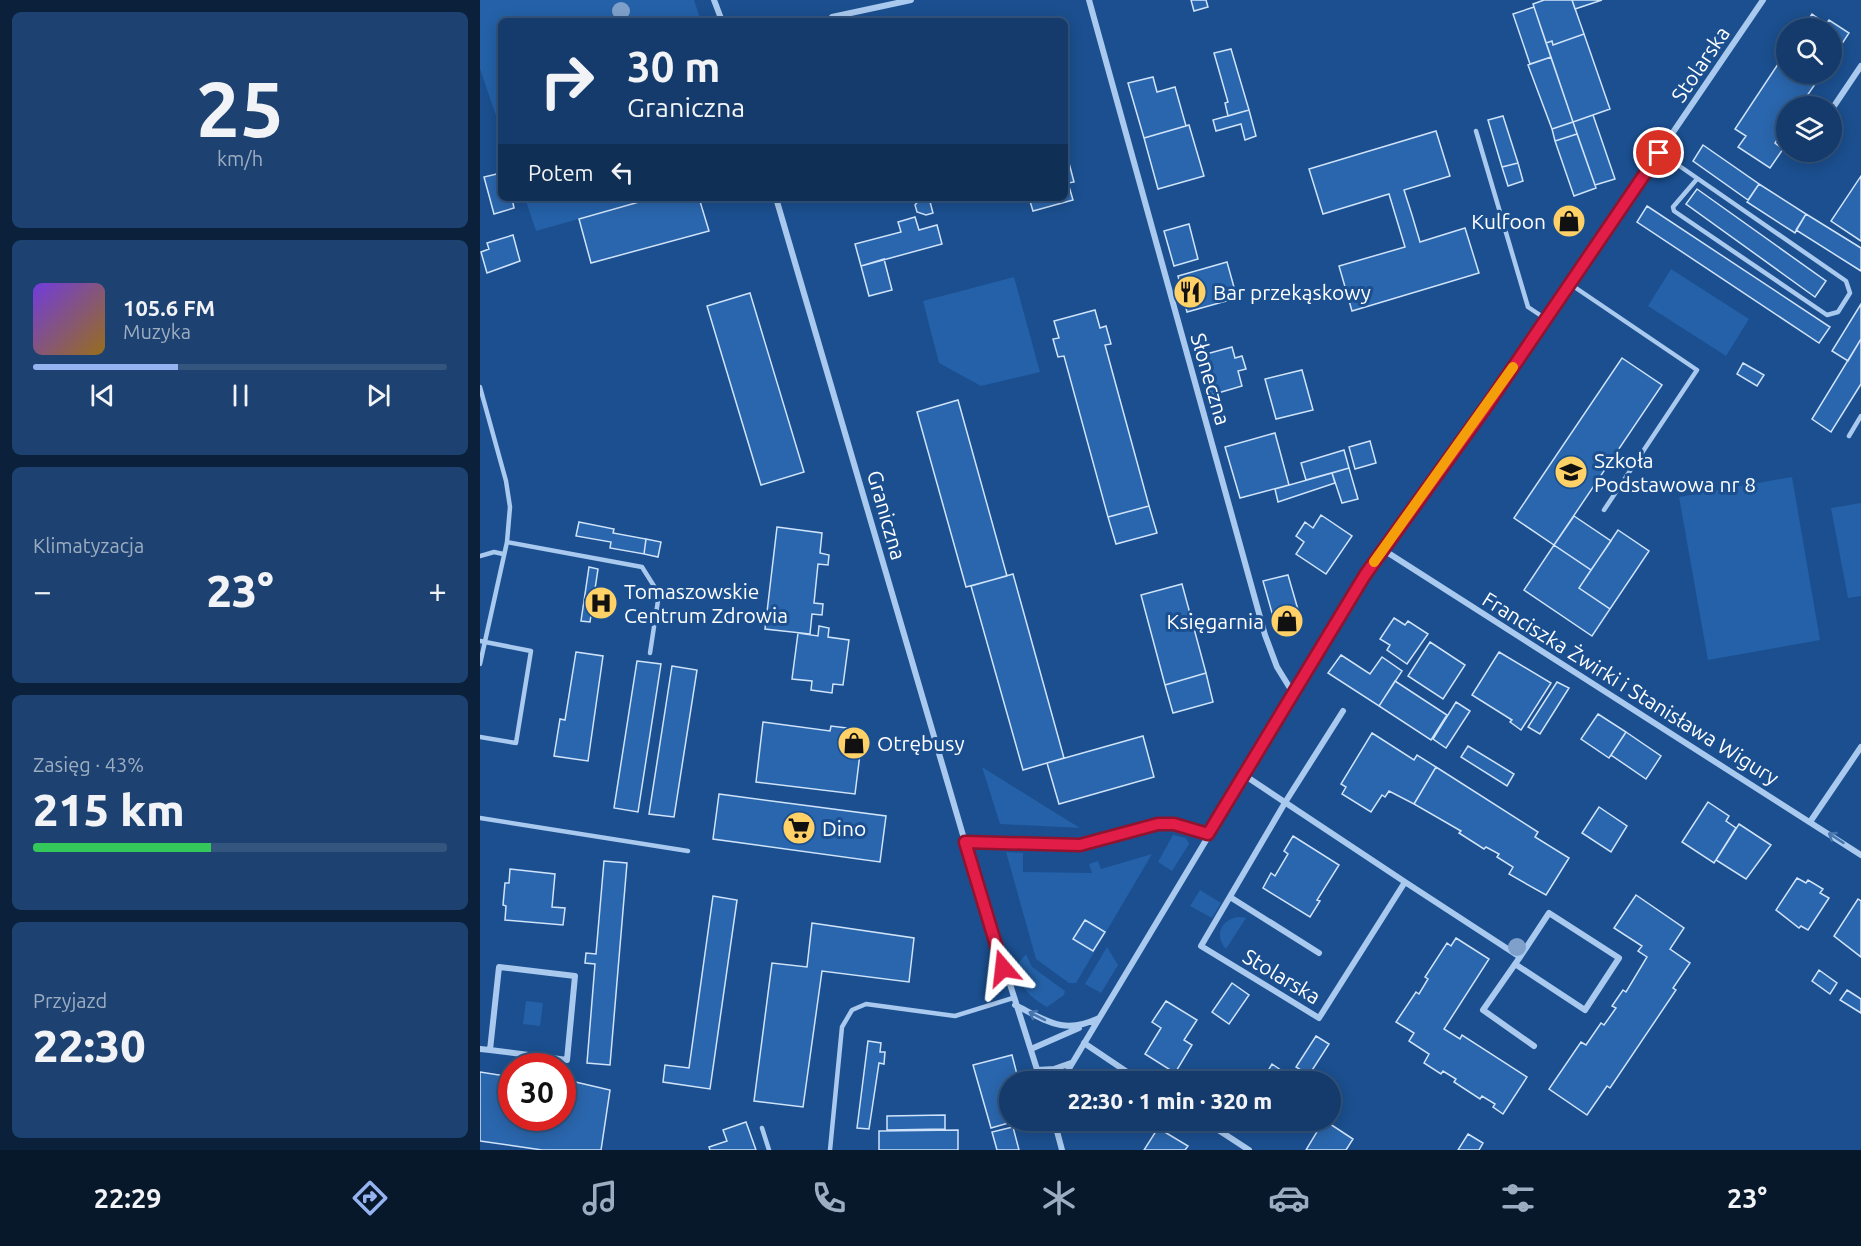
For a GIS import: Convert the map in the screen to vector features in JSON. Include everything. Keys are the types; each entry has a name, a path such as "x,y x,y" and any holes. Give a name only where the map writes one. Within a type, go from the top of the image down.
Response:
{"street":[{"path":"714,0 721,18"},
{"path":"832,17 911,0"},
{"name":"Słoneczna","path":"1089,0 1265,635 1277,667 1293,693"},
{"name":"Stolarska","path":"1067,1071 1208,834 1382,549 1546,319 1763,0"},
{"path":"1841,96 1861,66"},
{"name":"Graniczna","path":"777,201 965,842 1037,1070"},
{"name":"Franciszka Żwirki i Stanisława Wigury","path":"1382,549 1861,855"},
{"name":"Stolarska","path":"1343,711 1286,801 1201,946 1319,1018 1405,882"},
{"path":"1810,822 1861,747"},
{"path":"1244,775 1520,957"},
{"path":"965,842 1080,845 1158,824 1174,824 1208,834"},
{"name":"Stolarska","path":"1230,897 1319,953"},
{"path":"1515,964 1585,1010 1619,958 1549,913 1483,1010 1534,1046"},
{"path":"480,1049 567,1059 575,976 499,967 490,1050"},
{"path":"1014,1001 1052,1023 1070,1028 1085,1025"},
{"path":"1031,1049 1100,1017"},
{"path":"1084,1043 1126,1071"},
{"path":"1037,1070 1054,1069 1072,1063"},
{"path":"1057,1131 1062,1150"},
{"path":"1220,1131 1250,1150"}],"lane":[{"path":"1476,131 1528,307 1546,319"},
{"path":"1659,153 1697,179 1846,281 1850,293 1838,312 1827,315 1674,211 1674,207 1697,179"},
{"path":"1569,284 1697,370 1604,510"},
{"path":"480,387 506,481 510,507 507,542 483,642 480,664"},
{"path":"1848,436 1861,416"},
{"path":"507,542 642,567 658,594 650,653"},
{"path":"480,556 494,552 503,554"},
{"path":"480,737 516,743 531,651 483,642"},
{"path":"480,818 688,851"},
{"path":"830,1150 842,1027 852,1010 866,1004 955,1016 1014,1001"},
{"path":"762,1128 769,1150"}],"shaded area":[{"path":"480,0 694,0 700,18 498,18 498,121 480,69"},
{"path":"526,201 642,201 536,231"},
{"path":"1671,269 1749,319 1726,356 1648,306"},
{"path":"1014,277 1040,372 981,386 939,363 923,301"},
{"path":"1792,477 1820,640 1708,660 1679,497"},
{"path":"1861,503 1861,596 1848,598 1831,508"},
{"path":"982,767 1080,828 1000,824"},
{"path":"1173,835 1186,838 1189,844 1172,871 1158,862"},
{"path":"1006,852 1023,853 1023,872 1092,873 1089,864 1098,861 1101,869 1152,854 1076,983 1069,983 1036,959"},
{"path":"1200,890 1221,903 1212,918 1190,906"},
{"path":"1246,918 1226,949 1220,938 1221,928 1228,920"},
{"path":"1107,947 1118,965 1101,993 1085,984"},
{"path":"1026,954 1032,967 1065,991 1064,995 1047,1007 1030,995 1018,975 1015,967"},
{"path":"526,1001 543,1003 540,1026 523,1024"}],"building":[{"path":"1191,0 1206,0 1208,7 1194,11"},
{"path":"1544,0 1572,0 1584,34 1553,45 1552,41 1546,43 1533,4"},
{"path":"1572,0 1602,0 1575,9"},
{"path":"1534,7 1551,57 1530,64 1513,14"},
{"path":"1842,28 1849,33 1842,44"},
{"path":"1584,34 1610,109 1573,122 1546,43 1552,41 1553,45"},
{"path":"1231,49 1249,110 1228,116 1225,103 1228,102 1214,53"},
{"path":"1551,57 1573,122 1552,129 1528,65"},
{"path":"1776,67 1776,84 1815,84 1807,96 1776,96 1776,159 1770,168 1738,147 1746,136 1735,129"},
{"path":"1153,77 1157,92 1175,87 1186,126 1144,138 1128,83"},
{"path":"1249,110 1256,136 1245,140 1241,124 1216,131 1213,120"},
{"path":"1593,115 1615,179 1595,185 1573,122"},
{"path":"1503,116 1518,163 1502,167 1488,120"},
{"path":"1573,122 1577,134 1555,141 1552,129"},
{"path":"1189,125 1204,176 1158,189 1144,138"},
{"path":"1436,131 1450,176 1404,190 1420,242 1465,228 1479,273 1352,311 1339,266 1405,247 1389,194 1323,214 1309,169"},
{"path":"1577,134 1596,188 1574,196 1555,141"},
{"path":"1703,145 1759,184 1748,200 1693,161"},
{"path":"1068,163 1074,182 1068,183"},
{"path":"1518,163 1523,181 1508,186 1502,167"},
{"path":"498,174 498,201 513,201 514,208 494,214 484,177"},
{"path":"1861,176 1861,241 1831,221"},
{"path":"1068,183 1073,200 1033,211 1030,201 1068,201"},
{"path":"1759,184 1806,214 1795,233 1747,202"},
{"path":"1697,189 1826,281 1815,297 1686,204"},
{"path":"642,201 700,201 709,231 591,263 579,219"},
{"path":"918,201 930,201 933,213 926,215 917,212 915,205"},
{"path":"1647,206 1830,327 1819,343 1637,222"},
{"path":"1806,214 1861,248 1861,271 1796,230"},
{"path":"915,217 919,230 937,225 942,244 861,266 855,244 901,232 898,222"},
{"path":"1189,224 1198,259 1174,266 1164,231"},
{"path":"513,235 520,261 487,273 481,252 489,249 487,243"},
{"path":"884,259 892,290 869,296 861,266"},
{"path":"1227,262 1237,298 1187,312 1178,276"},
{"path":"750,293 804,472 761,485 707,306"},
{"path":"1861,304 1861,339 1848,361 1832,351"},
{"path":"1095,310 1100,328 1106,326 1111,344 1105,345 1149,506 1108,517 1064,356 1058,357 1053,339 1059,338 1054,321"},
{"path":"1861,339 1861,384 1831,432 1812,419"},
{"path":"1232,347 1235,358 1242,356 1246,369 1238,371 1242,386 1211,395 1199,356"},
{"path":"1622,358 1662,385 1554,545 1514,518"},
{"path":"1743,363 1764,375 1757,386 1737,374"},
{"path":"1302,370 1313,410 1276,419 1265,379"},
{"path":"958,400 1007,576 966,587 917,412"},
{"path":"1275,433 1289,485 1240,498 1225,447"},
{"path":"1370,441 1376,463 1355,469 1349,447"},
{"path":"1344,450 1349,468 1306,480 1301,463"},
{"path":"1349,468 1358,499 1342,503 1332,473"},
{"path":"1332,473 1335,483 1278,502 1275,489"},
{"path":"1149,506 1157,533 1116,544 1108,517"},
{"path":"1321,515 1352,536 1326,574 1296,554 1304,542 1296,536 1305,522 1313,528"},
{"path":"1574,516 1611,541 1591,570 1554,545"},
{"path":"579,522 614,529 613,533 646,539 644,554 610,548 611,542 576,536"},
{"path":"777,527 822,533 820,553 829,555 828,565 818,564 814,603 823,604 822,615 812,614 810,634 765,629"},
{"path":"1618,530 1649,551 1610,609 1579,588"},
{"path":"646,539 661,542 658,557 644,554"},
{"path":"1554,545 1591,570 1579,588 1610,609 1592,636 1524,590"},
{"path":"589,567 598,569 590,622 581,621"},
{"path":"1013,574 1064,758 1023,770 971,586"},
{"path":"1288,575 1301,620 1292,634 1276,627 1263,581"},
{"path":"1182,584 1206,673 1165,685 1141,595"},
{"path":"1394,618 1405,625 1408,621 1428,634 1407,664 1387,650 1390,645 1380,639"},
{"path":"819,626 829,628 828,637 849,640 843,685 833,684 832,693 811,690 812,681 792,679 798,633 818,636"},
{"path":"1430,642 1465,665 1443,699 1408,676"},
{"path":"576,652 603,656 588,761 554,756 560,719 565,720"},
{"path":"1499,652 1551,683 1521,730 1510,722 1512,720 1472,695"},
{"path":"1341,655 1370,674 1382,657 1402,671 1379,706 1328,673"},
{"path":"637,661 661,664 638,812 614,808"},
{"path":"672,666 697,670 674,817 649,814"},
{"path":"1206,673 1213,702 1173,713 1165,685"},
{"path":"1395,681 1447,715 1431,740 1379,706"},
{"path":"1557,682 1569,688 1540,734 1528,727"},
{"path":"1456,702 1470,711 1446,748 1433,739"},
{"path":"1598,714 1626,732 1609,758 1581,739"},
{"path":"763,722 830,731 831,726 863,730 855,794 756,782"},
{"path":"1626,732 1661,756 1646,779 1611,755"},
{"path":"1372,733 1414,760 1417,755 1436,767 1414,804 1389,791 1385,797 1382,795 1371,812 1342,794 1346,787 1341,784"},
{"path":"1143,736 1154,777 1059,804 1047,763"},
{"path":"1468,746 1514,774 1507,786 1461,757"},
{"path":"1436,767 1538,832 1535,837 1569,858 1546,895 1509,874 1513,867 1497,857 1499,854 1486,847 1484,849 1459,833 1461,831 1414,804"},
{"name":"Dino","path":"719,794 886,816 880,862 713,839"},
{"path":"1708,802 1729,816 1726,821 1736,828 1714,863 1682,842"},
{"path":"1599,807 1627,826 1611,852 1582,833"},
{"path":"1739,824 1771,845 1746,879 1716,860"},
{"path":"1293,836 1339,865 1317,900 1320,901 1310,917 1263,888 1271,873 1275,876 1288,854 1284,851"},
{"path":"604,861 627,863 610,1065 587,1063 595,964 585,963 586,953 596,954"},
{"path":"510,869 555,874 552,907 565,908 563,925 505,920 506,906 503,905 505,883 509,883"},
{"path":"1797,878 1806,883 1808,880 1823,889 1820,893 1829,898 1808,930 1801,926 1799,928 1776,910"},
{"path":"1636,895 1684,928 1670,949 1690,963 1673,988 1676,990 1610,1088 1607,1086 1587,1115 1549,1089 1581,1042 1586,1045 1601,1023 1604,1025 1616,1008 1612,1006 1623,990 1626,992 1647,957 1638,951 1642,946 1614,928"},
{"path":"713,896 737,900 710,1089 663,1082 665,1065 689,1068"},
{"path":"1858,899 1861,901 1861,957 1834,936"},
{"path":"1085,920 1105,932 1093,951 1073,939"},
{"path":"812,923 914,938 909,982 822,971 803,1107 754,1101 772,963 807,967"},
{"path":"1456,938 1489,959 1444,1029 1460,1039 1462,1035 1527,1077 1503,1114 1493,1107 1495,1104 1482,1096 1480,1099 1454,1082 1456,1079 1443,1071 1441,1074 1424,1063 1429,1054 1409,1041 1414,1033 1396,1022 1416,992 1419,994 1428,979 1425,977 1447,943 1451,946"},
{"path":"1819,970 1837,983 1830,994 1812,981"},
{"path":"1232,983 1249,995 1229,1024 1212,1012"},
{"path":"1847,990 1861,999 1861,1013 1840,1000"},
{"path":"1166,1001 1197,1020 1184,1040 1192,1045 1176,1071 1172,1071 1145,1054 1161,1028 1152,1022"},
{"path":"1316,1036 1329,1044 1312,1071 1302,1071 1296,1067"},
{"path":"868,1041 881,1043 880,1052 885,1052 884,1064 879,1063 869,1129 857,1128"},
{"path":"1012,1055 1016,1071 999,1071 999,1126 991,1128 973,1065"},
{"path":"1272,1064 1282,1071 1268,1071"},
{"path":"480,1072 498,1075 498,1131 576,1131 576,1082 610,1090 601,1150 542,1150 480,1141"},
{"path":"945,1115 945,1129 887,1130 887,1116"},
{"path":"746,1122 756,1150 710,1150 709,1147 727,1141 723,1130"},
{"path":"958,1130 958,1150 879,1150 879,1131"},
{"path":"1014,1131 1019,1150 997,1150 992,1132"},
{"path":"1156,1131 1163,1131 1188,1146 1185,1150 1144,1150"},
{"path":"1317,1131 1341,1131 1353,1139 1346,1150 1306,1150"},
{"path":"1468,1134 1483,1143 1479,1150 1458,1150"}],"slow traffic":[{"path":"1374,562 1513,367"}],"place":[{"name":"Kulfoon","path":"1569,221"},
{"name":"Bar przekąskowy","path":"1190,292"},
{"name":"Szkoła Podstawowa nr 8","path":"1571,472"},
{"name":"Tomaszowskie Centrum Zdrowia","path":"601,603"},
{"name":"Księgarnia","path":"1287,621"},
{"name":"Otrębusy","path":"854,743"},
{"name":"Dino","path":"799,828"}],"route":[{"path":"1003,968 965,842 1080,845 1158,824 1174,824 1208,834 1382,549 1486,407 1659,153"}]}
